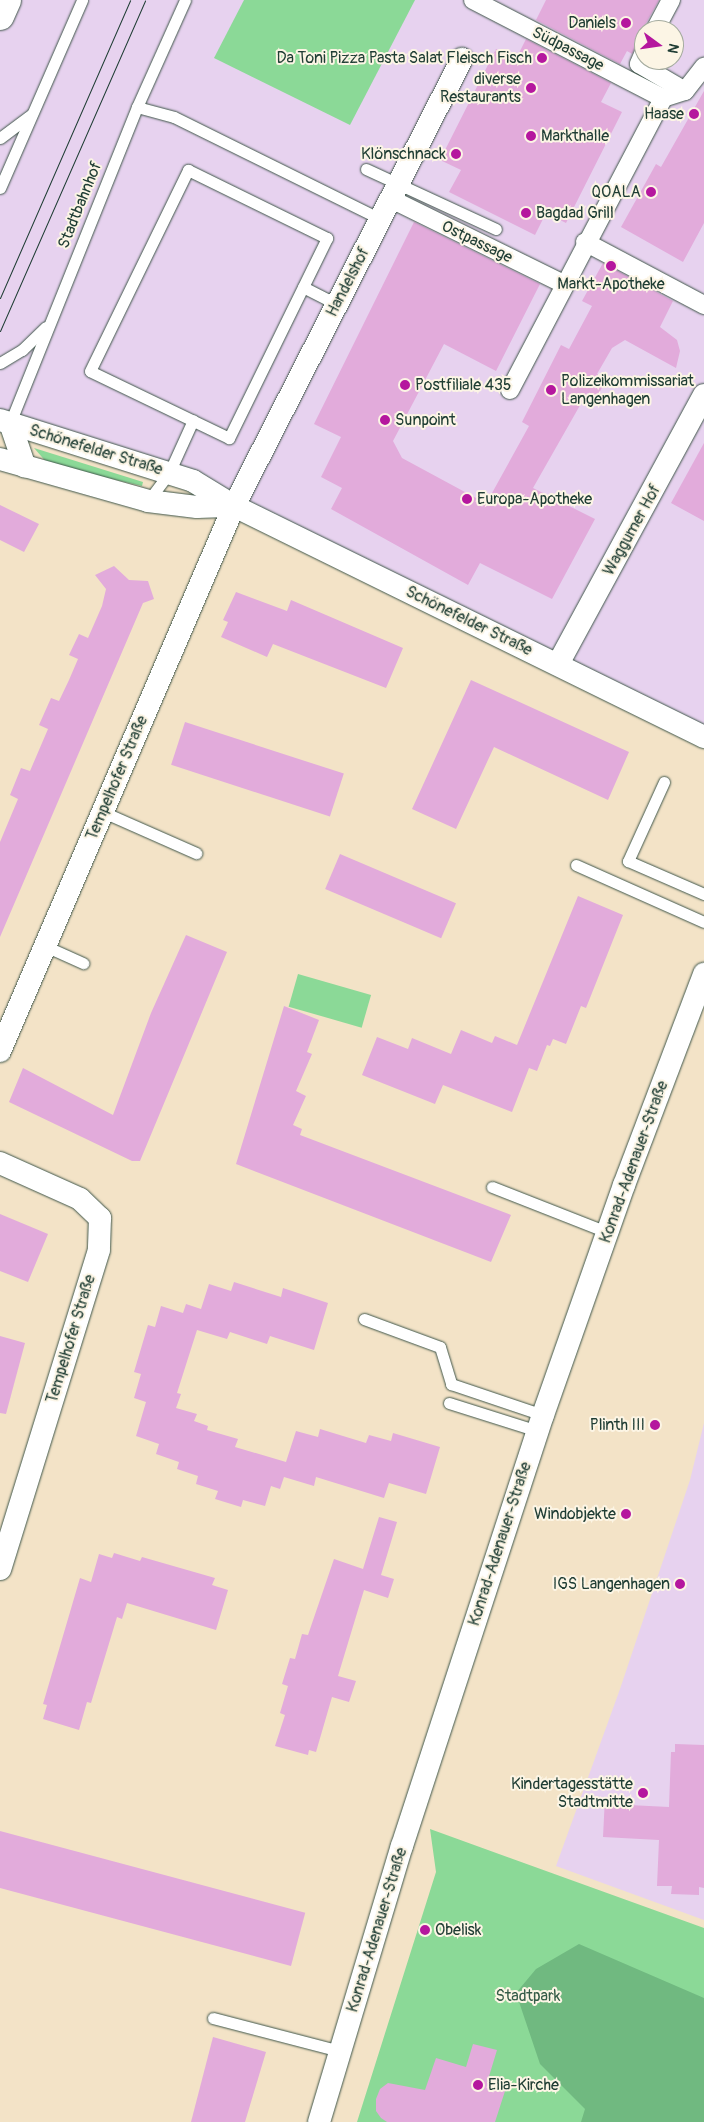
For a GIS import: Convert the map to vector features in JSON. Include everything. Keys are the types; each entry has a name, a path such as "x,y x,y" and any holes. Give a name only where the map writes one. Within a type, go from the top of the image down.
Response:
{"main road":[{"path":"0,16 7,0"}],"street":[{"name":"Südpassage","path":"473,0 663,98"},
{"path":"660,20 671,0"},
{"name":"Handelshof","path":"234,506 462,58"},
{"path":"510,390 585,242 663,98 684,91 704,67"},
{"path":"649,70 684,91"},
{"name":"Ostpassage","path":"390,201 564,284"},
{"path":"585,242 704,305"},
{"name":"Waggumer Hof","path":"558,664 704,395"},
{"name":"Schönefelder Straße","path":"5,422 25,467"},
{"name":"Schönefelder Straße","path":"5,422 193,481 234,506 704,737"},
{"name":"Schönefelder Straße","path":"0,459 148,501 197,507 234,506"},
{"name":"Tempelhofer Straße","path":"0,1051 6,1020 44,946 234,506"},
{"name":"Konrad-Adenauer-Straße","path":"319,2122 402,1846 541,1423 607,1232 704,974"},
{"name":"Tempelhofer Straße","path":"0,1164 80,1199 100,1218 99,1250 0,1569"}],"lane":[{"path":"0,188 82,0"},
{"name":"Stadtbahnhof","path":"5,422 49,324 137,106 185,0"},
{"path":"137,106 174,117 390,201 496,229"},
{"path":"0,138 32,114"},
{"path":"366,169 390,201"},
{"path":"188,170 327,238 229,438 193,420 90,371 188,170"},
{"path":"303,288 338,304"},
{"path":"0,363 22,350 49,324"},
{"path":"148,501 169,473 193,420"},
{"path":"664,782 628,861 704,894"},
{"path":"103,812 196,853"},
{"path":"576,865 704,922"},
{"path":"44,946 83,963"},
{"path":"492,1187 607,1232"},
{"path":"364,1318 440,1347 451,1384 541,1423"},
{"path":"448,1403 541,1423"},
{"path":"213,2018 340,2051"}],"shaded area":[{"path":"7,0 704,0 704,737 234,506 0,420 0,16"},
{"name":"Kindertagesstätte Stadtmitte","path":"704,1423 704,1920 556,1866 620,1689 690,1480"}],"green space":[{"path":"244,0 415,0 350,125 214,58"},
{"path":"34,448 143,482 142,486 48,464"},
{"path":"298,974 371,995 362,1028 289,1007"},
{"name":"Stadtpark","path":"430,1829 704,1928 704,2122 357,2122 436,1872"},
{"path":"579,1944 704,1998 704,2122 581,2122 585,2109 540,2064 516,1993 536,1969"}],"building":[{"path":"546,0 659,0 648,20 634,20 634,50 632,54 627,51 620,64 536,20"},
{"name":"Markthalle","path":"526,39 611,83 601,102 622,112 566,223 546,213 535,235 449,192 461,170 440,160 496,49 516,59"},
{"path":"704,91 704,223 683,262 621,227 656,164 661,167"},
{"path":"414,222 540,284 496,371 444,344 393,441 402,458 476,498 492,493 529,426 522,422 561,345 569,349 592,306 582,301 603,263 673,301 660,327 677,340 680,351 676,368 625,340 612,348 597,374 606,379 597,398 587,393 533,488 595,519 552,599 480,563 468,585 331,509 342,488 321,477 341,437 314,424"},
{"path":"704,443 704,521 671,503"},
{"path":"0,505 39,524 24,552 0,540"},
{"path":"114,566 129,580 148,581 154,599 143,603 0,937 0,842 18,799 10,795 21,768 30,771 48,729 39,725 51,698 59,701 78,659 69,655 79,634 88,638 102,606 106,589 95,575"},
{"path":"236,592 287,611 291,600 403,648 386,688 273,644 267,657 221,637 228,622 223,620"},
{"path":"471,680 629,752 608,800 494,747 456,829 412,809"},
{"path":"185,722 344,774 330,816 171,765"},
{"path":"340,854 456,903 441,938 325,889"},
{"path":"578,896 623,915 586,1008 581,1006 566,1044 553,1039 550,1046 547,1045 537,1071 529,1068 512,1112 443,1085 435,1104 362,1075 377,1037 408,1049 412,1038 451,1054 461,1030 492,1043 495,1036 517,1045"},
{"path":"186,935 227,952 140,1161 132,1161 9,1102 23,1068 113,1115 151,1013"},
{"path":"284,1006 319,1020 307,1052 312,1054 296,1091 306,1096 293,1125 302,1129 300,1135 511,1215 491,1262 236,1164"},
{"path":"0,1214 48,1234 28,1282 0,1271"},
{"path":"234,1282 281,1297 283,1288 328,1303 314,1350 270,1336 267,1344 230,1332 227,1339 197,1330 177,1393 181,1394 176,1408 197,1414 194,1421 208,1426 207,1430 238,1439 235,1447 286,1462 296,1431 318,1437 320,1429 366,1443 369,1435 391,1441 393,1433 440,1447 426,1494 389,1483 384,1498 316,1477 314,1486 284,1477 280,1489 271,1486 265,1506 243,1500 241,1507 215,1499 218,1491 196,1484 198,1476 177,1469 179,1462 156,1454 159,1444 136,1436 146,1402 134,1398 141,1374 134,1372 148,1325 155,1327 161,1306 183,1313 186,1304 201,1309 209,1284 231,1291"},
{"path":"0,1336 25,1343 6,1414 0,1413"},
{"path":"379,1517 397,1522 381,1575 394,1579 388,1598 364,1590 338,1676 356,1681 349,1702 332,1697 316,1752 309,1750 308,1755 275,1746 285,1715 280,1713 288,1686 282,1684 290,1658 295,1659 302,1634 308,1635 334,1559 363,1569"},
{"path":"114,1553 140,1561 142,1557 215,1578 212,1585 228,1590 216,1630 127,1603 122,1619 117,1617 91,1703 87,1702 79,1730 43,1719 47,1705 43,1704 80,1578 91,1582 99,1554 112,1558"},
{"path":"675,1744 704,1745 704,1888 699,1887 699,1895 671,1894 672,1886 657,1886 659,1840 603,1837 605,1797 630,1798 629,1805 669,1807 671,1752 675,1752"},
{"path":"0,1831 305,1913 291,1966 0,1888"},
{"path":"213,2037 266,2052 245,2122 191,2122"},
{"name":"Elia-Kirche","path":"473,2044 497,2050 487,2083 506,2088 495,2122 387,2122 381,2118 376,2111 376,2099 380,2089 388,2083 425,2090 436,2058 466,2067"}],"tram line":[{"path":"0,298 130,0"},
{"path":"0,331 145,0"}],"place":[{"name":"Daniels","path":"626,23"},
{"name":"Da Toni Pizza Pasta Salat Fleisch Fisch","path":"542,58"},
{"name":"diverse Restaurants","path":"531,88"},
{"name":"Haase","path":"694,114"},
{"name":"Markthalle","path":"531,136"},
{"name":"Klönschnack","path":"456,154"},
{"name":"QOALA","path":"651,192"},
{"name":"Bagdad Grill","path":"526,213"},
{"name":"Markt-Apotheke","path":"611,266"},
{"name":"Postfiliale 435","path":"405,385"},
{"name":"Polizeikommissariat Langenhagen","path":"551,390"},
{"name":"Sunpoint","path":"385,420"},
{"name":"Europa-Apotheke","path":"467,499"},
{"name":"Plinth III","path":"655,1425"},
{"name":"Windobjekte","path":"626,1514"},
{"name":"IGS Langenhagen","path":"680,1584"},
{"name":"Kindertagesstätte Stadtmitte","path":"643,1793"},
{"name":"Obelisk","path":"425,1930"},
{"name":"Elia-Kirche","path":"478,2085"}]}
